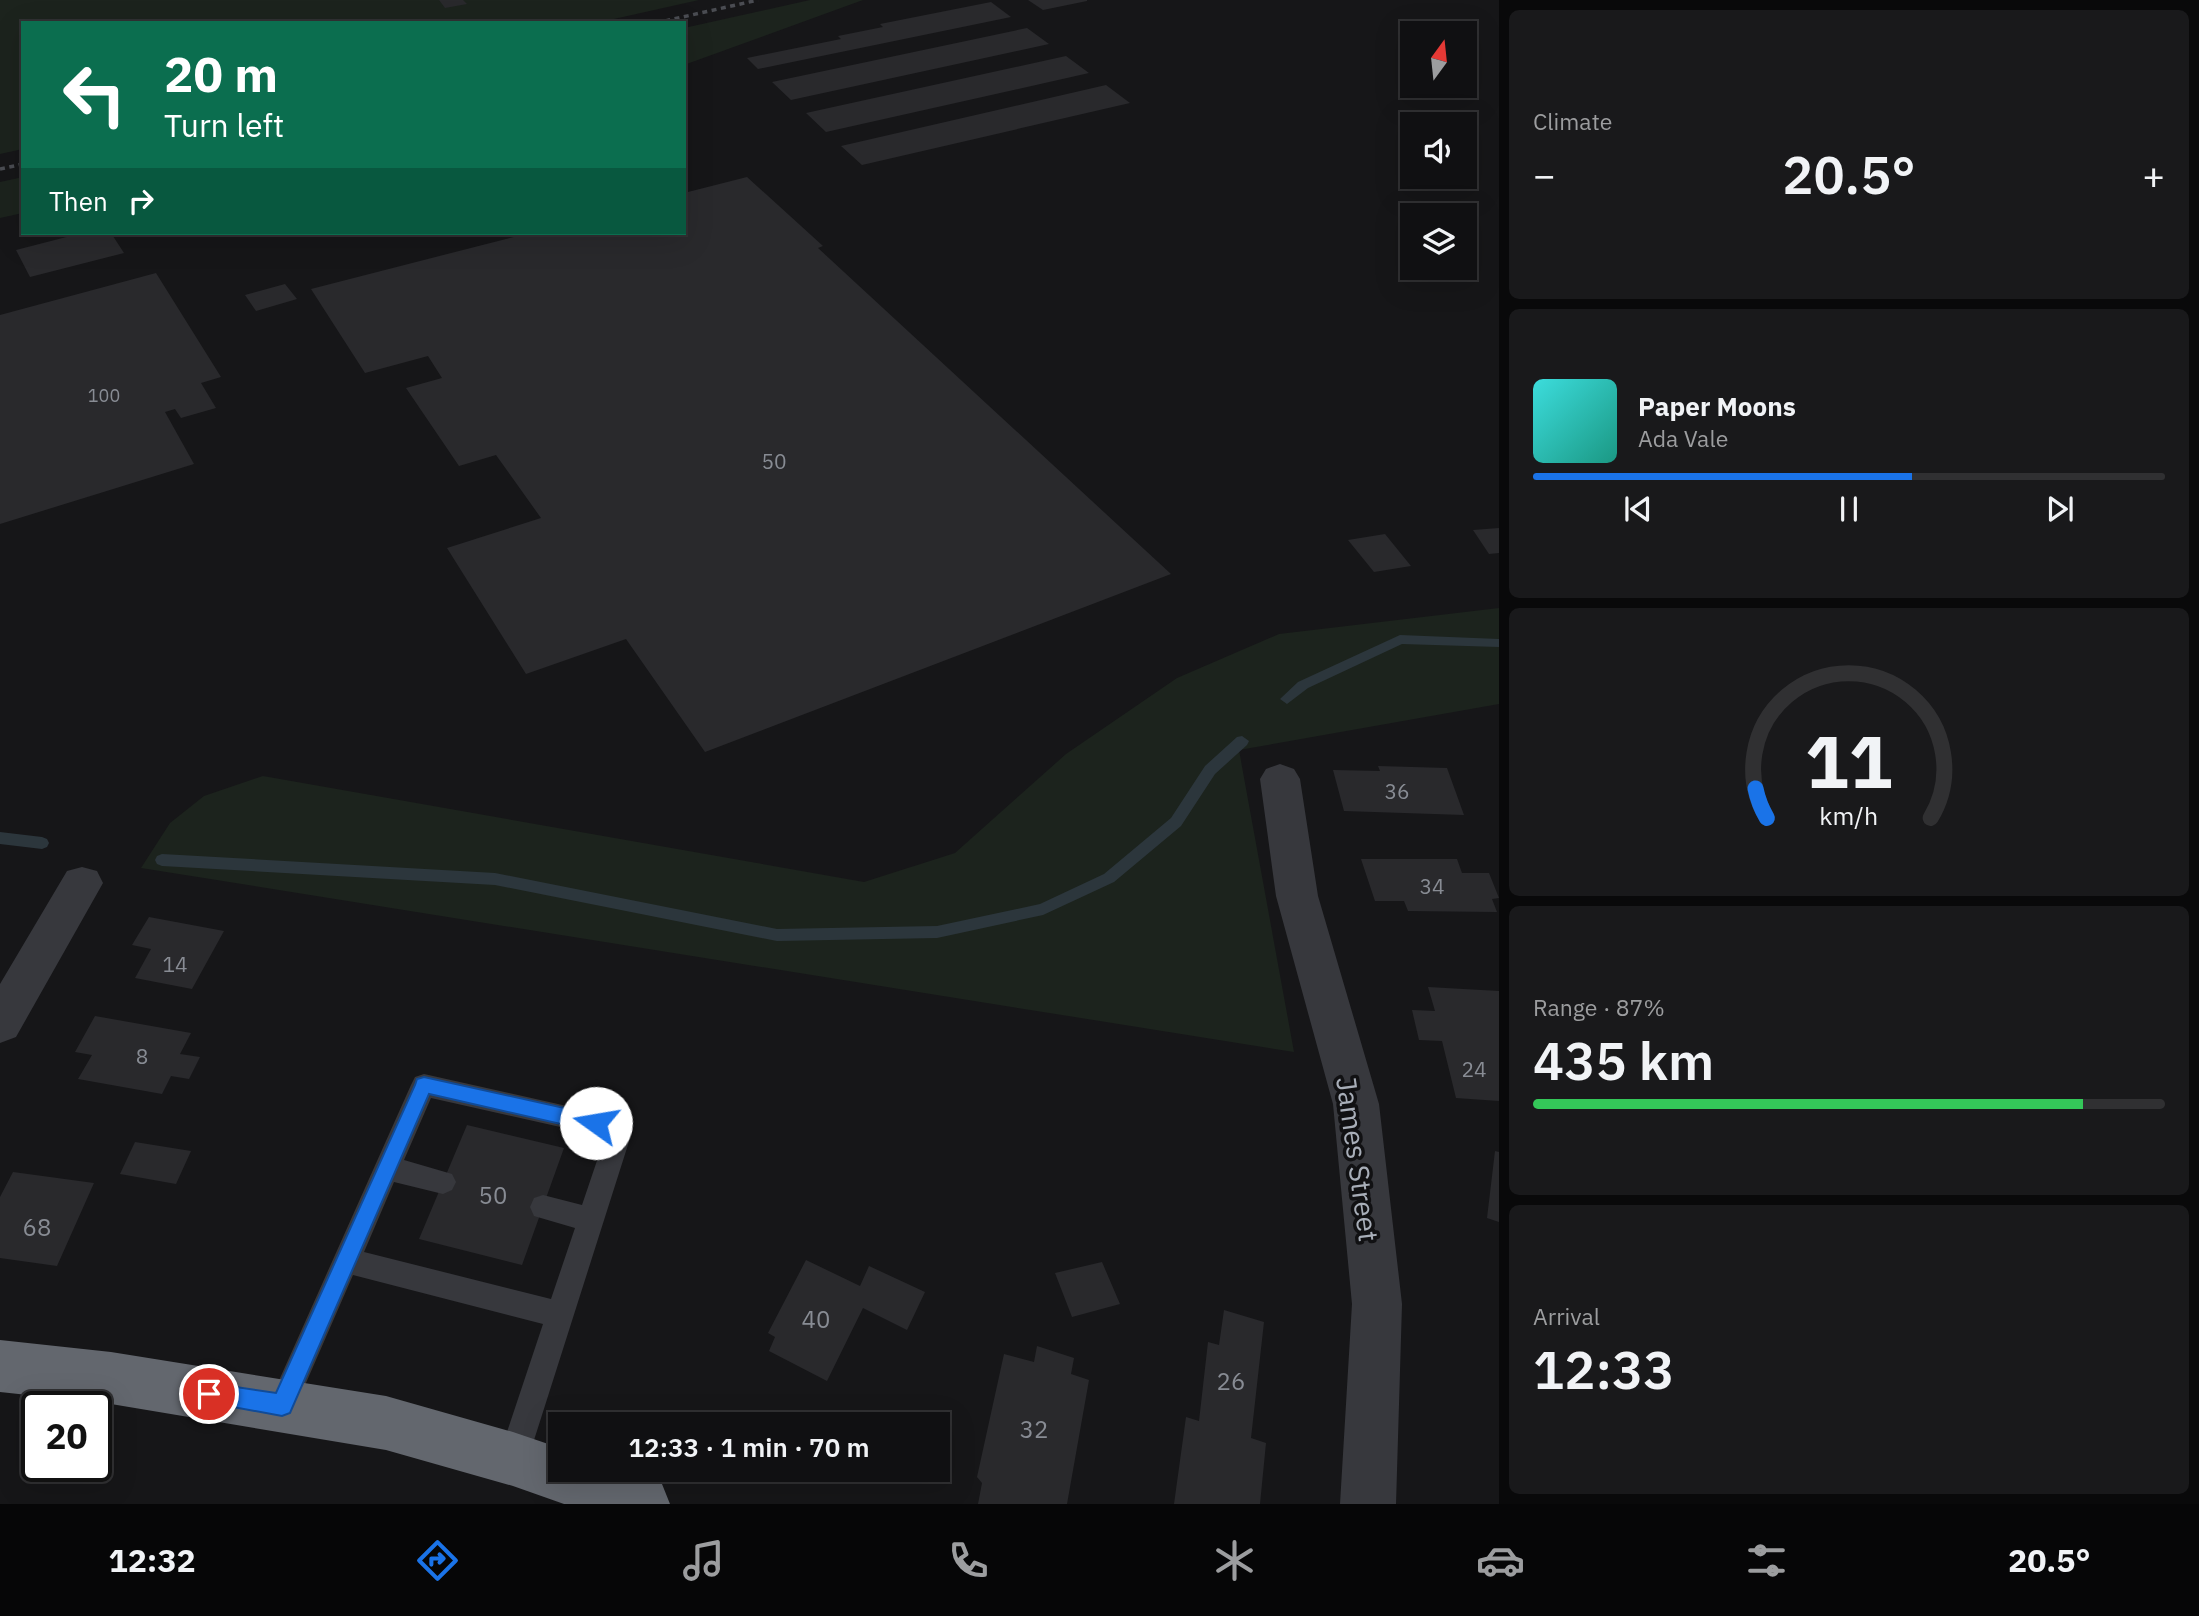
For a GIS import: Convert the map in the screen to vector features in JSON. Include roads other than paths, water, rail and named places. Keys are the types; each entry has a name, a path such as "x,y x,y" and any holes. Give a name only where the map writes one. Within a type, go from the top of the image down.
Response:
{"highway":[{"path":"0,1366 111,1378 387,1423 513,1459 642,1504"}],"street":[{"name":"James Street","path":"1280,779 1297,896 1356,1104 1377,1304 1368,1504"},
{"path":"0,1024 82,883"}],"lane":[{"path":"282,1405 424,1085 620,1129 513,1459"},
{"path":"386,1168 443,1182"},
{"path":"543,1208 591,1220"},
{"path":"345,1260 559,1315"}],"waterway":[{"path":"1287,699 1303,685 1400,639 1499,643"},
{"path":"162,860 495,879 777,935 937,932 1043,909 1109,878 1176,822 1210,770 1242,741"},
{"path":"0,838 42,843"}],"railway":[{"path":"665,21 758,0"},
{"path":"0,169 21,164"}]}
